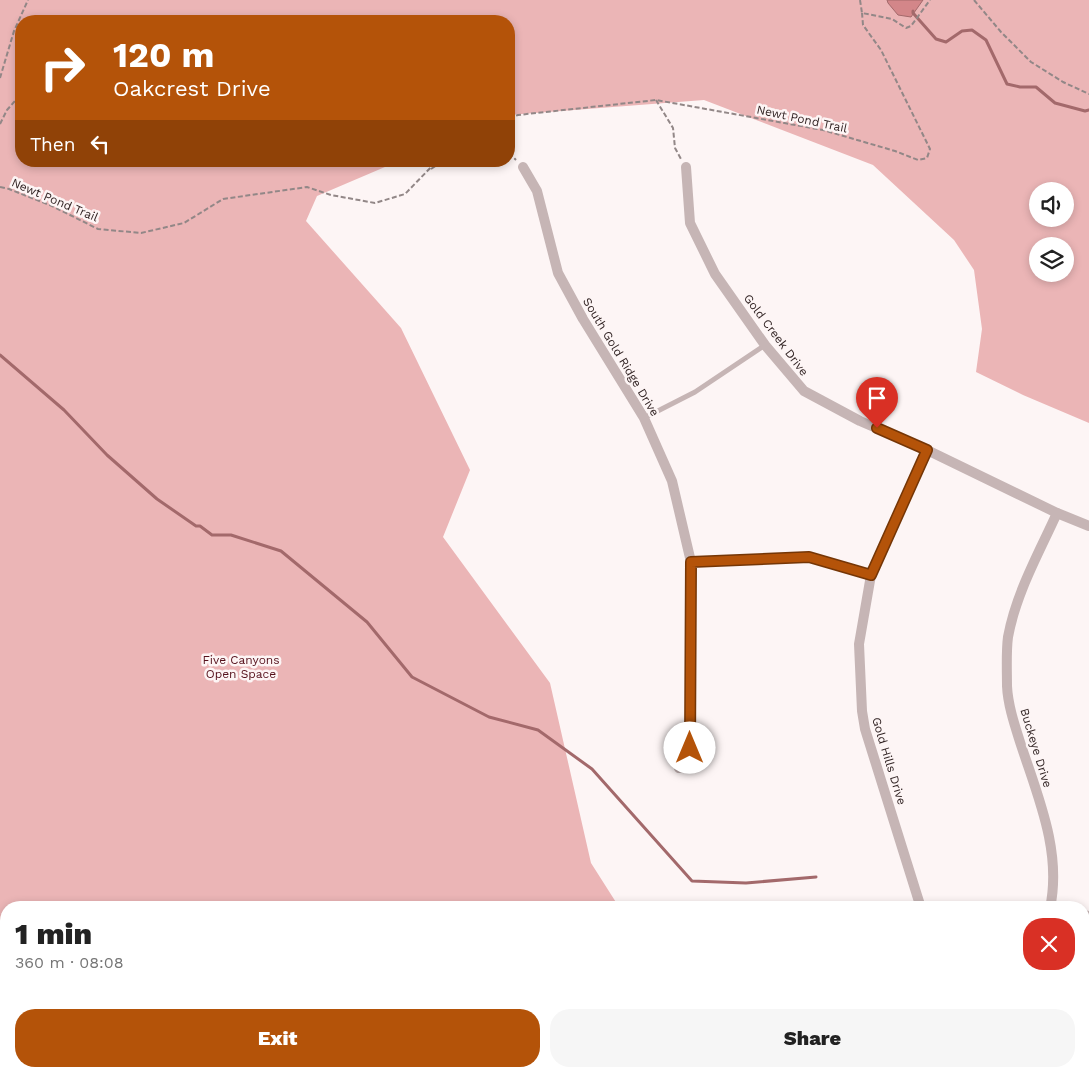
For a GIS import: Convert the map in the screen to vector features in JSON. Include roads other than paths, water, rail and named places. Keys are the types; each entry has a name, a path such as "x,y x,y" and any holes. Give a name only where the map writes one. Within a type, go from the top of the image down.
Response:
{"street":[{"name":"South Gold Ridge Drive","path":"523,167 537,190 558,273 583,319 644,418 672,480 691,562 690,748 678,768"},
{"name":"Gold Creek Drive","path":"686,167 690,223 715,274 765,345 804,392 860,421 927,450 1089,526"},
{"name":"Gold Hills Drive","path":"919,901 865,729 862,711 859,644 871,575 927,450"},
{"name":"Buckeye Drive","path":"1052,901 1054,872 1047,824 1012,717 1007,687 1008,638 1019,595 1058,513"},
{"path":"691,562 809,557 871,575"}],"lane":[{"path":"644,418 695,392 765,345"}],"waterway":[{"path":"913,11 936,39 946,42 962,31 972,30 986,40 1007,84 1020,87 1036,87 1055,103 1085,111 1089,110"},
{"path":"0,355 64,410 107,455 157,499 212,535 231,535 281,551 367,622 412,677 489,717 538,730 592,769 692,881 746,883 816,877"}],"park label":[{"name":"Five Canyons Open Space","path":"241,667"}]}
